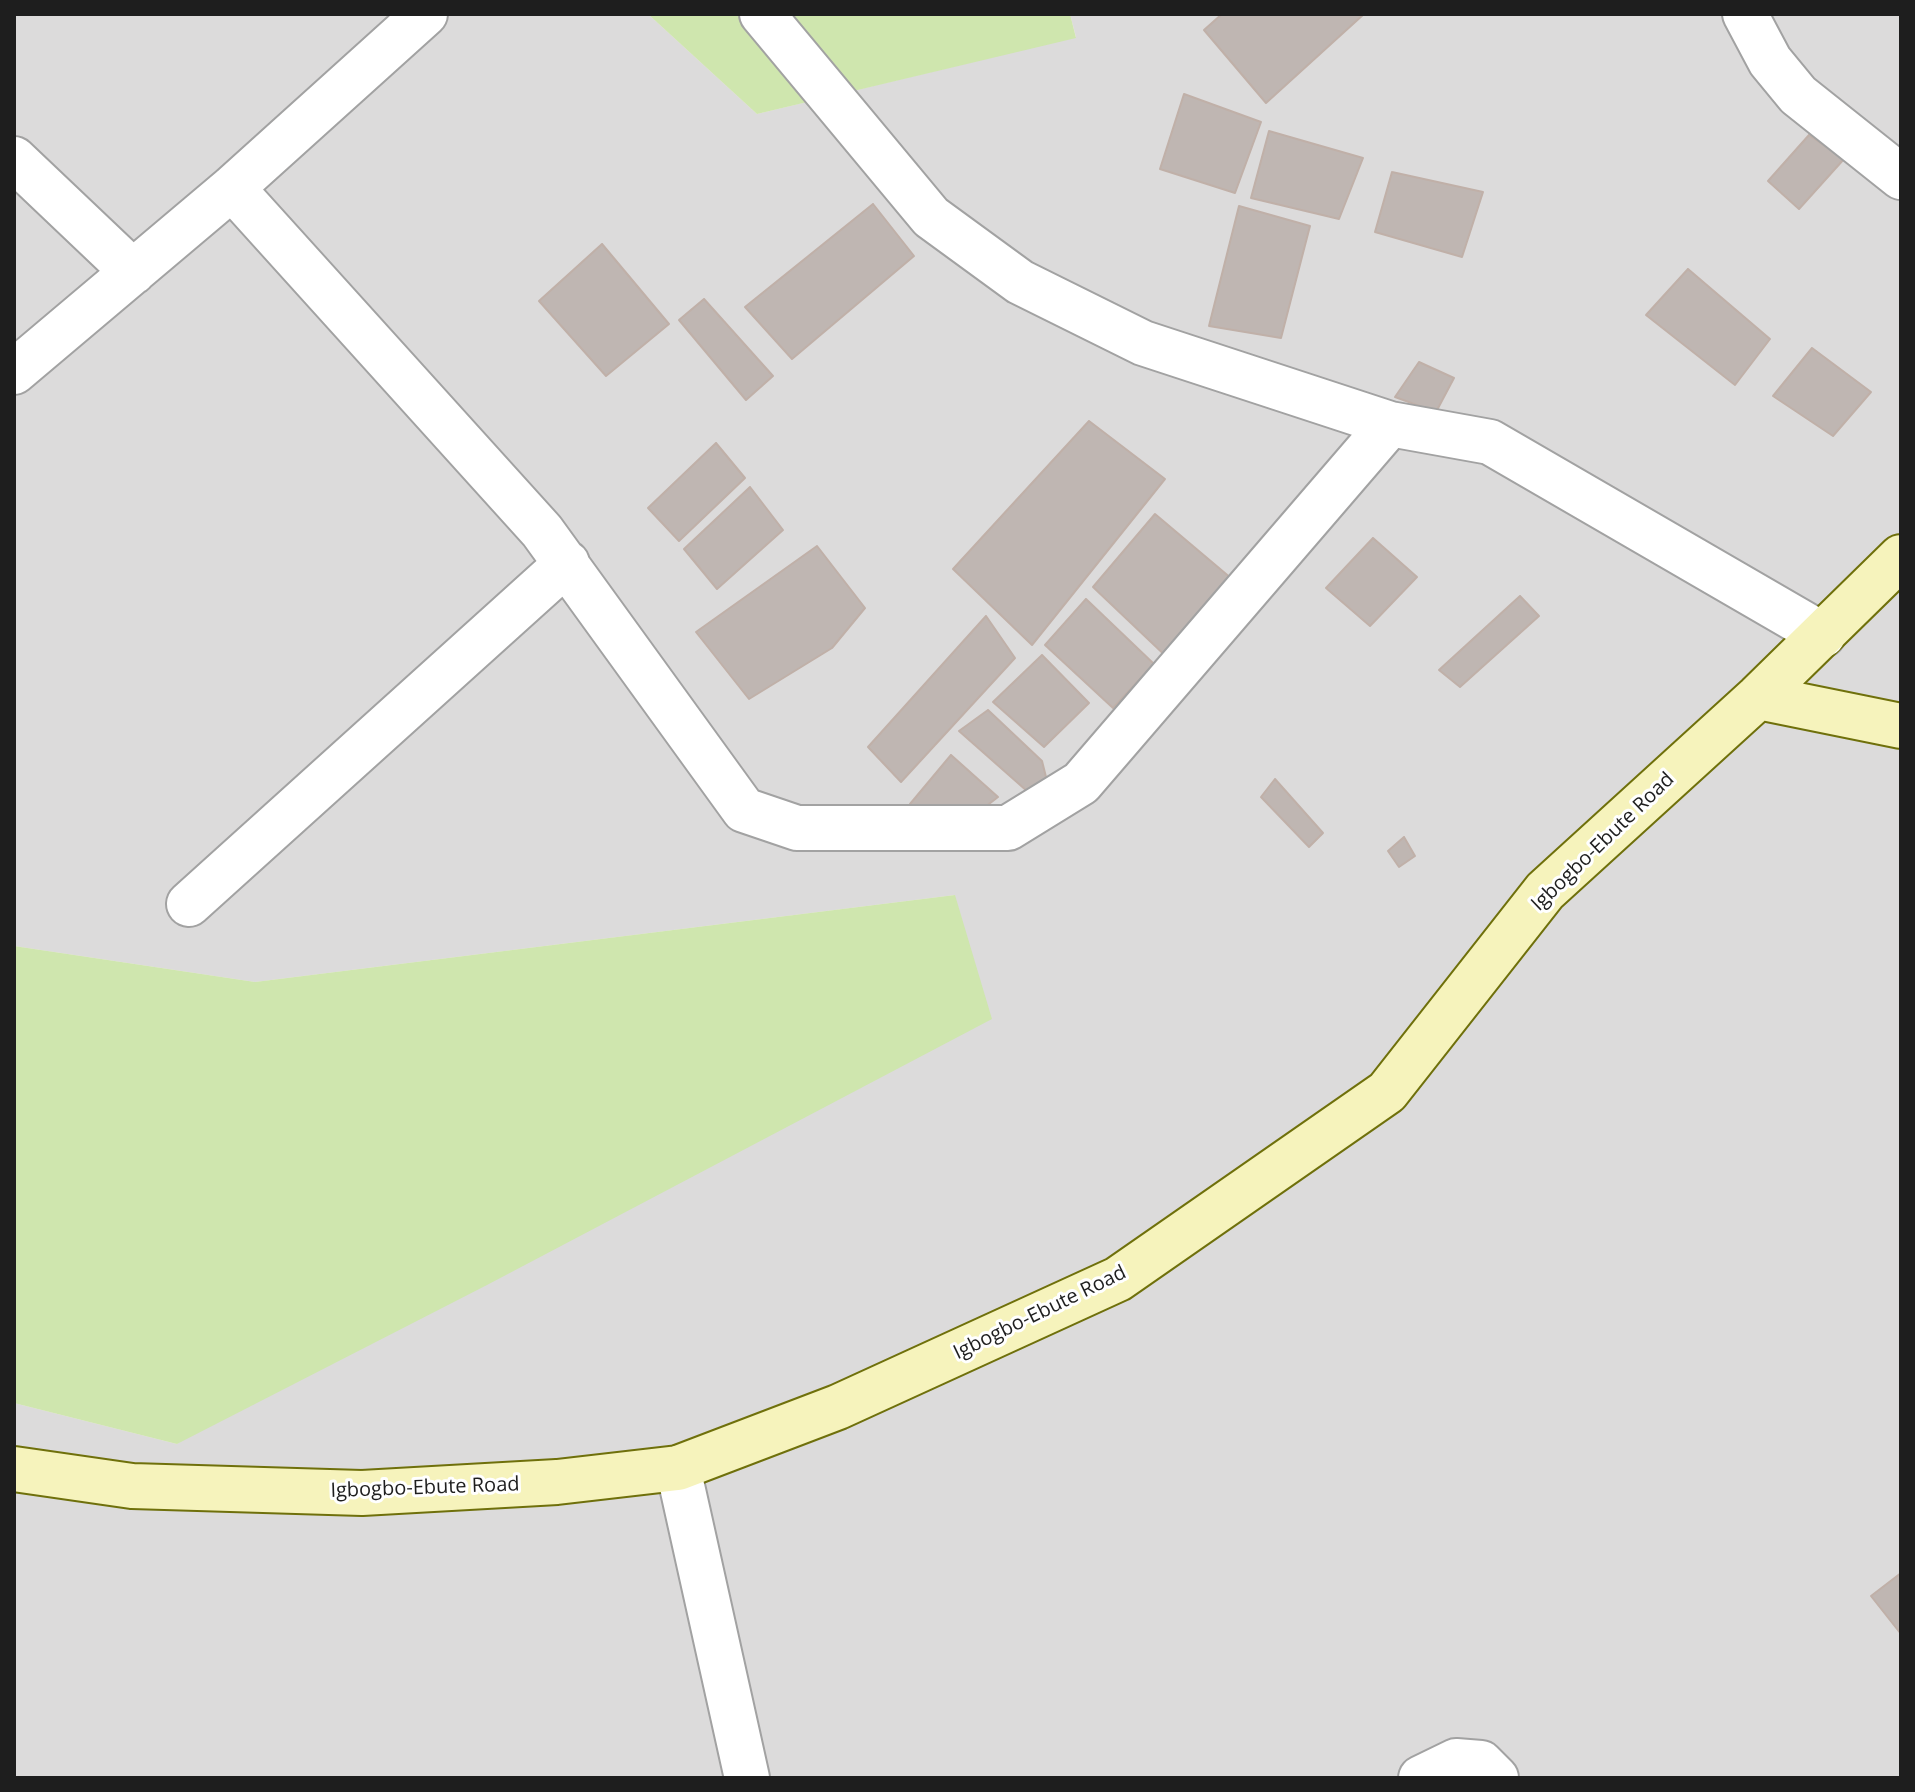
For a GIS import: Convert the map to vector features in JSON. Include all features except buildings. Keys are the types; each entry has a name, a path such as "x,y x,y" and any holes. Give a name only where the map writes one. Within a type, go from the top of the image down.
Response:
{"main road":[{"name":"Igbogbo-Ebute Road","path":"14,1469 132,1486 362,1493 557,1482 678,1468 838,1407 1118,1279 1387,1092 1545,891 1758,697 1901,557"},
{"path":"1758,697 1901,726"}],"street":[{"path":"14,372 232,188 425,14"},
{"path":"762,14 931,217 1020,282 1143,343 1390,424 1490,442 1823,635"},
{"path":"1745,14 1770,61 1798,95 1901,177"},
{"path":"14,159 133,272"},
{"path":"232,188 567,563 744,810 797,828 1008,828 1081,783 1390,424"},
{"path":"189,904 567,563"},
{"path":"678,1468 747,1778"},
{"path":"1421,1778 1456,1761 1481,1763 1496,1778"}],"shaded area":[{"path":"14,14 648,14 757,114 1076,37 1070,14 1901,14 1901,1778 14,1778 14,1403 177,1444 955,895 255,982 14,946"}],"green space":[{"path":"648,14 1070,14 1076,38 757,114"},
{"path":"955,895 992,1019 177,1444 14,1403 14,946 255,982"}]}
